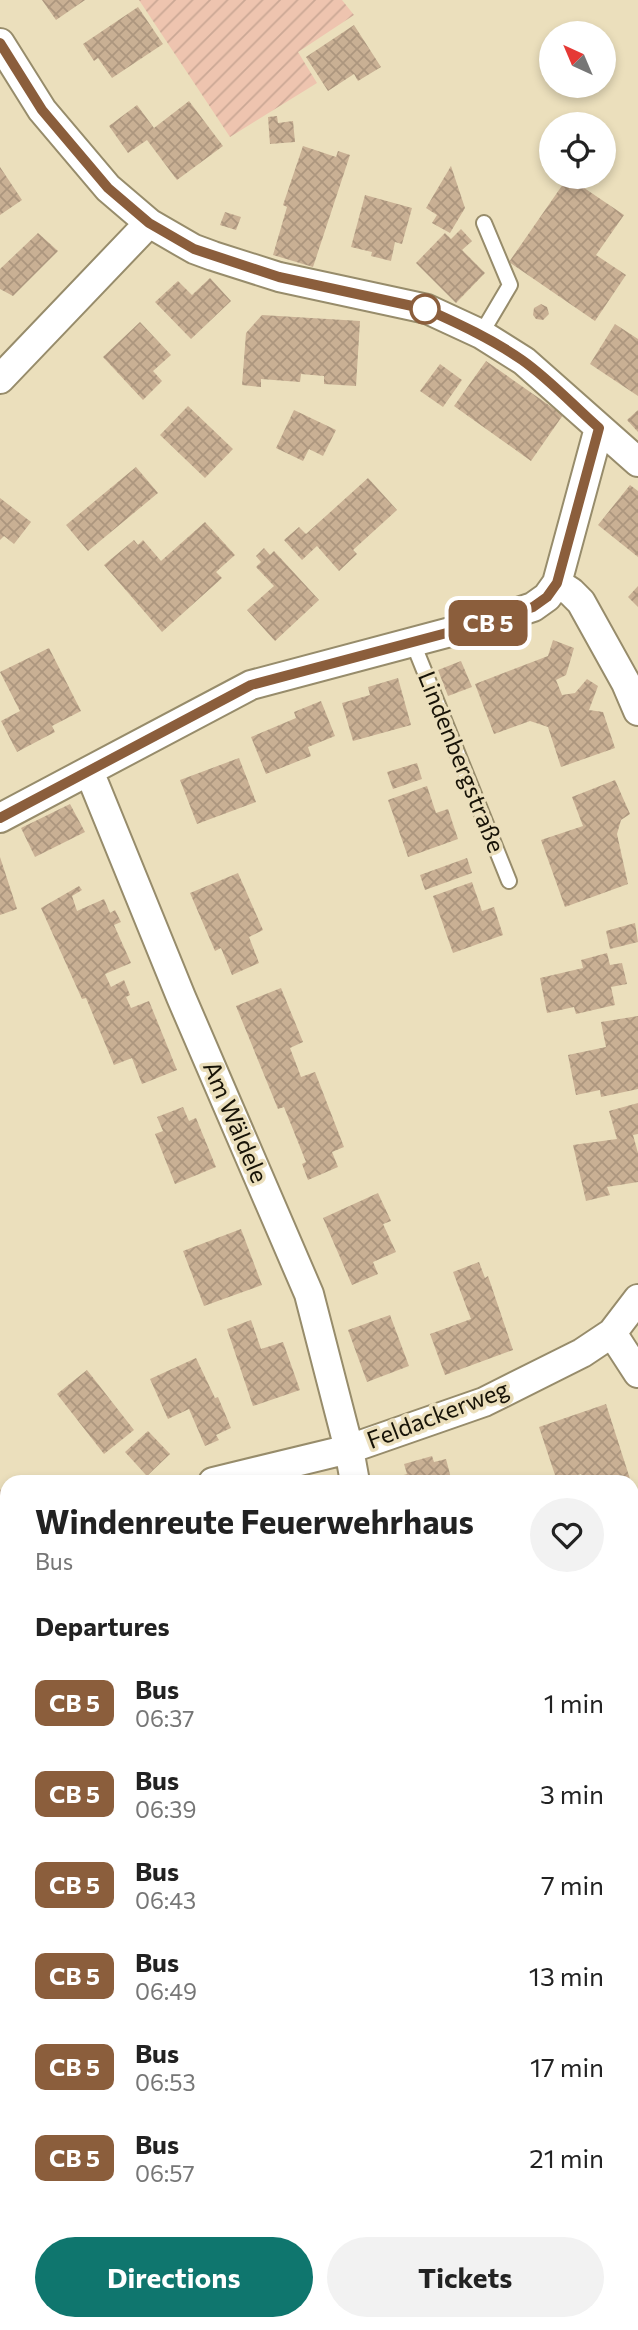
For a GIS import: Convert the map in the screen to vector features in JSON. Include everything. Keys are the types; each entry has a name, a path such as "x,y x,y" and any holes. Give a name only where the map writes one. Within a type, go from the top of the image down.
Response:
{"street":[{"path":"0,43 42,110 108,188 149,223 194,249 213,256 279,277 426,309 481,334 524,361 638,462"},
{"path":"0,379 149,223"},
{"path":"599,428 557,583 581,602 626,683 638,711"},
{"name":"Lindenbergstraße","path":"0,818 251,685 413,643 533,607 547,597 557,583"},
{"name":"Am Wäldele","path":"89,771 181,997 309,1294 354,1475"},
{"name":"Feldackerweg","path":"242,1475 349,1449 484,1402 582,1353 612,1333 638,1299"},
{"path":"612,1333 638,1373"}],"lane":[{"path":"481,334 510,285 484,223"},
{"name":"Lindenbergstraße","path":"413,643 509,881"}],"shaded area":[{"path":"139,0 342,0 354,15 298,52 317,83 230,137"}],"building":[{"path":"42,0 85,0 56,20"},
{"path":"138,7 163,44 112,78 98,58 94,61 83,44"},
{"path":"354,25 381,67 358,81 354,74 328,91 306,57"},
{"path":"189,101 223,146 177,180 147,140 128,153 109,126 137,105 154,128"},
{"path":"277,116 278,123 293,121 295,142 270,144 268,117"},
{"path":"303,146 336,157 338,151 350,155 313,267 273,255 287,207 283,205"},
{"path":"451,166 465,208 450,233 432,223 437,215 426,208"},
{"path":"0,167 22,200 0,215"},
{"path":"560,189 586,189 624,215 596,255 626,275 595,321 509,262"},
{"path":"365,195 412,208 402,244 395,242 391,261 371,256 372,252 351,247"},
{"path":"225,212 241,217 236,230 220,225"},
{"path":"461,229 472,241 462,250 485,273 456,303 416,263 445,233 451,239"},
{"path":"38,233 58,251 13,296 0,289 0,269"},
{"path":"210,278 231,301 191,339 155,302 178,281 192,295"},
{"path":"541,304 547,307 549,314 543,320 536,319 533,315 534,308"},
{"path":"262,315 360,321 356,386 324,384 324,376 301,374 300,382 261,379 261,387 242,385 246,333"},
{"path":"140,322 171,355 153,371 162,381 143,400 103,357"},
{"path":"615,324 638,339 638,396 590,364"},
{"path":"486,361 563,415 531,461 454,406"},
{"path":"440,364 462,380 443,407 420,391"},
{"path":"188,406 233,449 205,478 160,435"},
{"path":"294,410 336,430 323,456 309,449 303,461 276,448"},
{"path":"638,410 638,432 627,420"},
{"path":"136,467 158,493 88,551 66,525"},
{"path":"368,478 397,510 353,550 357,554 339,571 317,546 302,560 284,540 299,527 306,534"},
{"path":"630,485 638,491 638,557 598,525"},
{"path":"0,498 31,522 14,544 4,536 0,540"},
{"path":"205,522 235,555 216,572 222,578 162,632 104,565 134,540 138,545 143,540 161,561"},
{"path":"264,548 270,555 274,551 319,600 275,641 247,610 274,586 256,567 261,562 256,556"},
{"path":"638,586 638,607 628,597"},
{"path":"553,640 574,648 566,675 556,680 562,695 575,693 587,679 598,686 589,710 603,712 615,748 561,767 548,727 530,721 494,734 475,684 548,656"},
{"path":"49,648 81,711 52,726 55,732 17,752 1,721 20,711 0,672"},
{"path":"461,661 472,687 448,696 438,670"},
{"path":"398,678 411,725 353,741 342,703 370,695 368,687"},
{"path":"321,701 335,736 308,747 311,756 266,774 251,737 296,718 294,712"},
{"path":"239,758 256,802 197,824 180,780"},
{"path":"417,763 422,779 393,789 387,772"},
{"path":"615,780 630,814 621,820 617,834 628,884 565,907 541,840 583,826 572,797"},
{"path":"427,786 436,813 448,809 458,839 408,857 388,800"},
{"path":"70,804 85,832 35,857 21,828"},
{"path":"0,857 17,909 0,915"},
{"path":"467,858 472,873 425,890 420,875"},
{"path":"238,873 263,930 249,937 259,963 232,975 221,948 215,951 190,893"},
{"path":"472,882 482,911 494,907 503,935 453,953 433,896"},
{"path":"79,886 82,890 72,896 77,911 104,899 110,913 115,910 121,922 114,925 131,963 105,974 111,987 124,980 130,995 126,997 131,1008 149,1001 177,1070 142,1084 132,1058 114,1065 86,998 82,999 41,908"},
{"path":"635,923 638,942 610,949 606,931"},
{"path":"607,953 610,965 622,963 627,984 611,987 615,1005 576,1014 574,1007 547,1013 540,978 583,968 581,960"},
{"path":"281,988 303,1042 290,1048 301,1077 315,1072 344,1147 332,1152 338,1167 308,1180 302,1164 306,1162 284,1107 278,1109 236,1006"},
{"path":"638,1016 638,1089 601,1097 600,1090 576,1095 568,1055 606,1047 601,1022"},
{"path":"638,1103 638,1134 633,1135 638,1153 638,1182 607,1187 610,1195 586,1201 573,1145 617,1139 609,1111"},
{"path":"183,1107 189,1121 196,1118 216,1167 175,1184 155,1134 163,1131 157,1117"},
{"path":"378,1193 391,1221 383,1224 396,1252 373,1262 378,1274 352,1285 323,1218"},
{"path":"241,1229 262,1285 204,1306 183,1251"},
{"path":"479,1262 485,1278 488,1276 513,1350 445,1375 430,1334 471,1319 453,1272"},
{"path":"390,1315 409,1366 367,1382 348,1330"},
{"path":"251,1320 261,1349 283,1342 300,1390 253,1406 227,1329"},
{"path":"196,1358 215,1398 218,1397 231,1428 216,1435 219,1440 205,1446 189,1409 168,1419 150,1379"},
{"path":"87,1370 134,1430 104,1454 57,1394"},
{"path":"606,1404 629,1475 555,1475 539,1427"},
{"path":"148,1431 170,1454 146,1475 125,1452"},
{"path":"432,1456 434,1462 446,1459 450,1475 404,1475 407,1474 404,1464"}],"bus line":[{"path":"0,43 42,110 108,188 149,223 194,249 279,277 426,309 444,317 481,334 524,361 599,428 557,583 547,597 533,607 488,622 251,685 0,818"}]}
